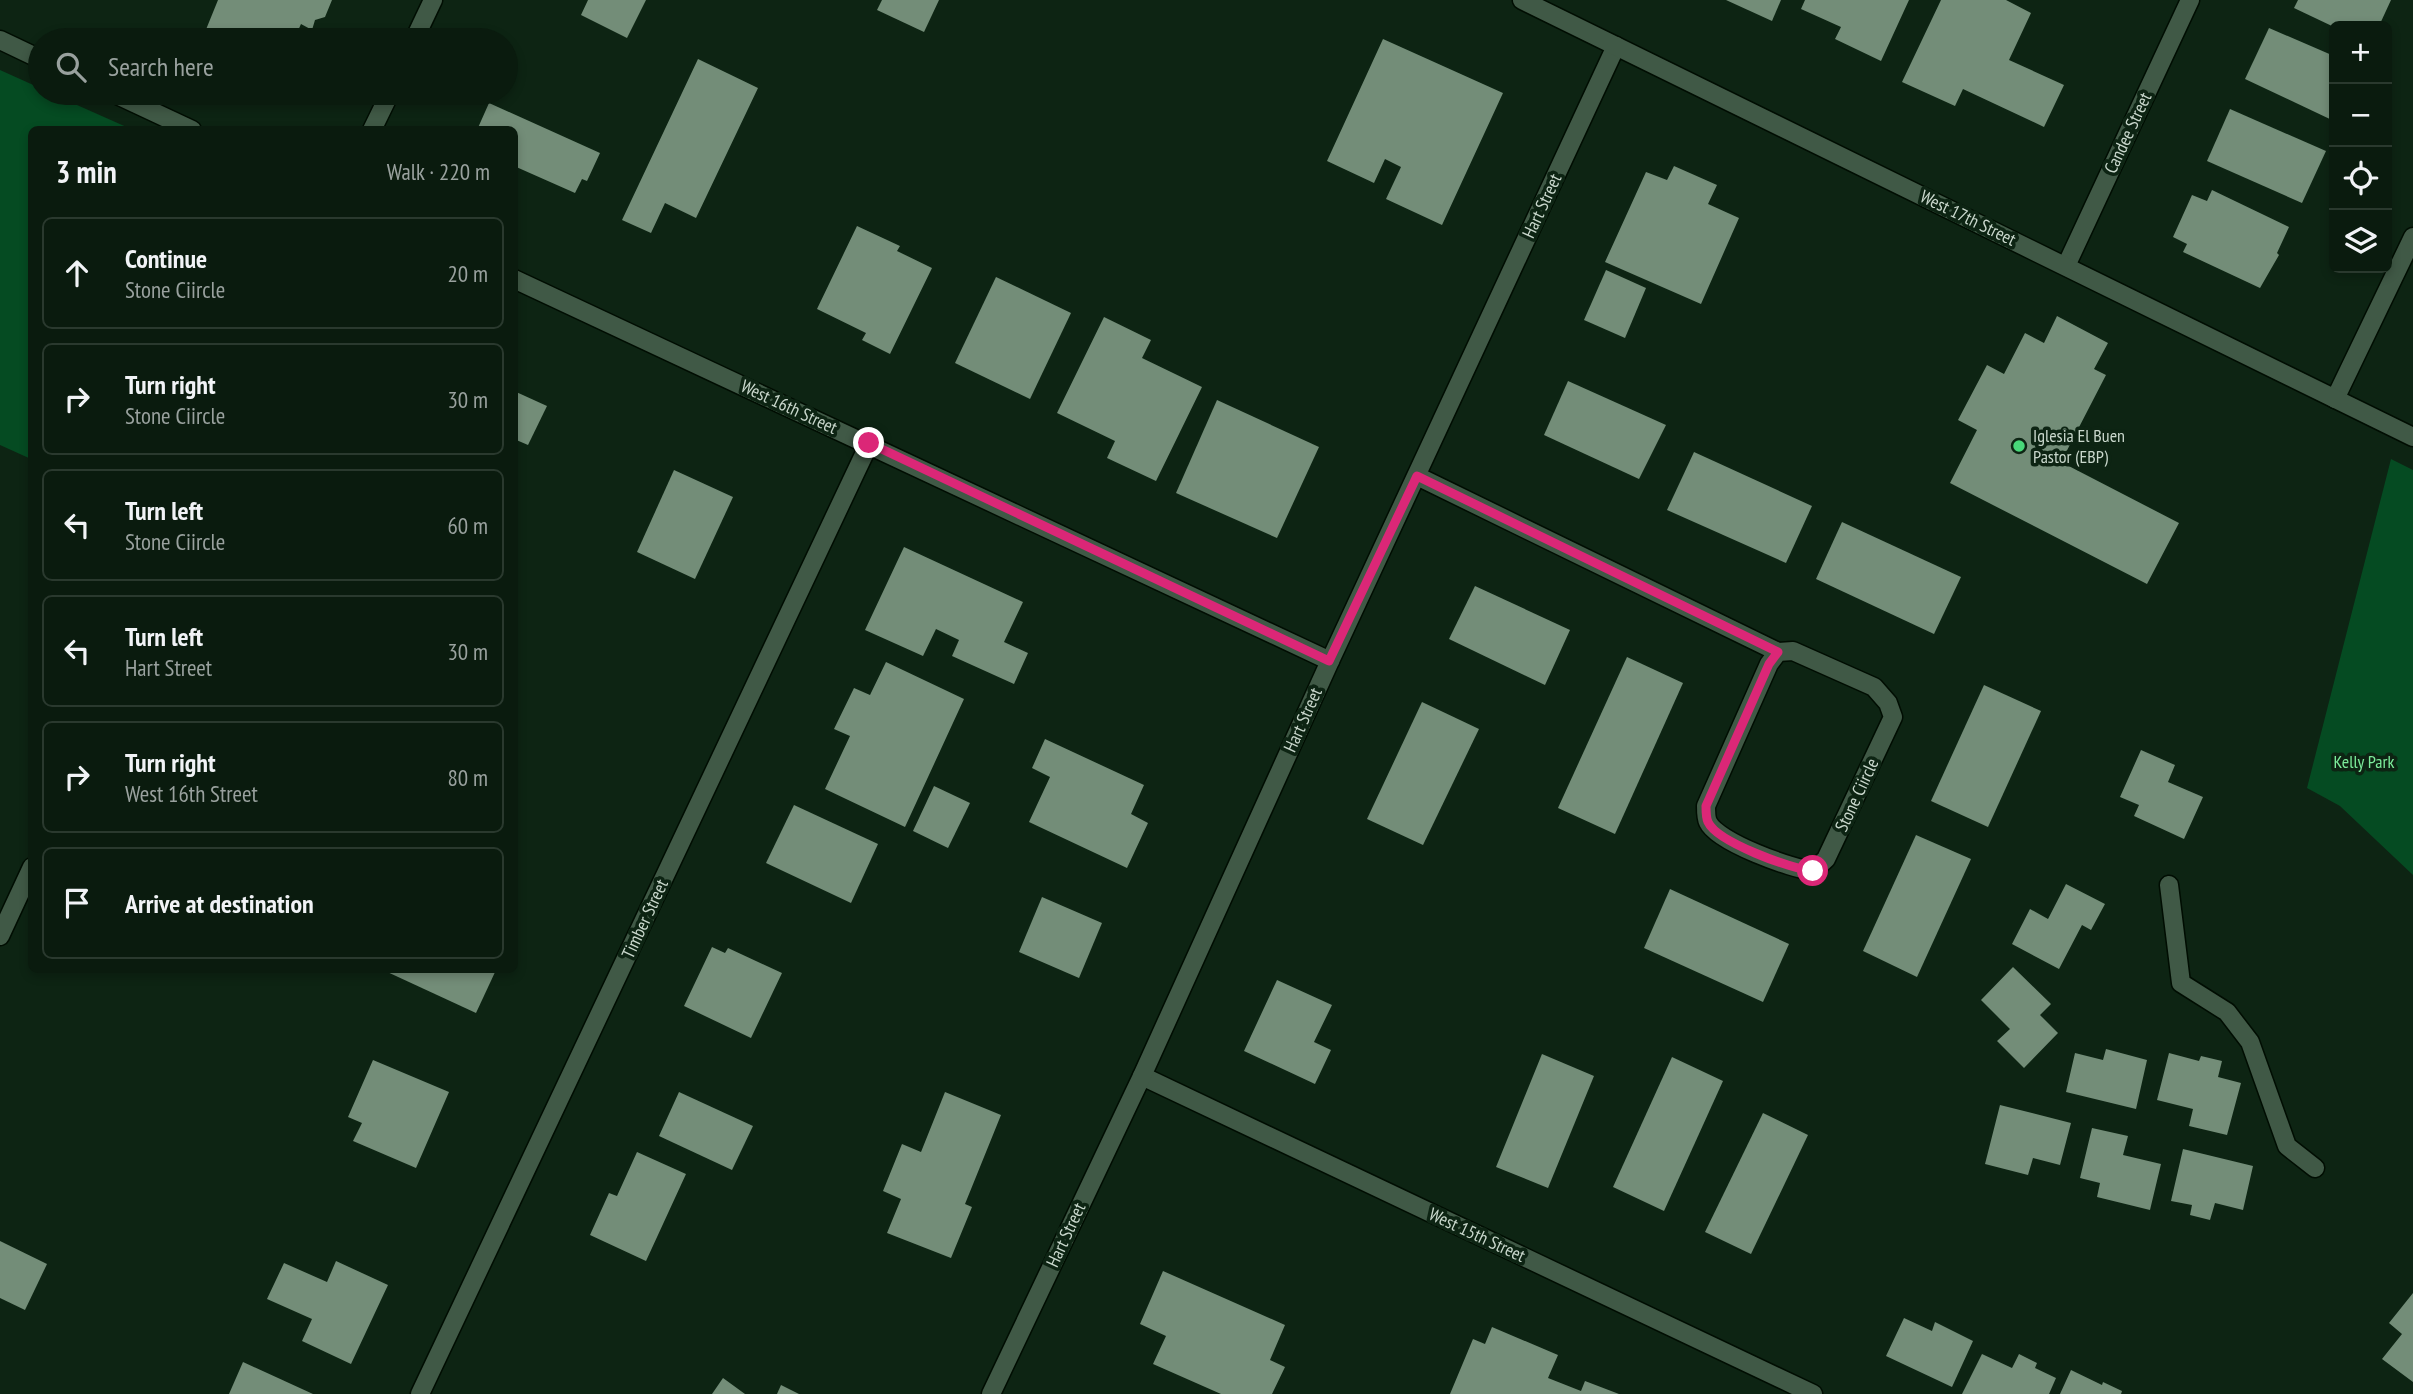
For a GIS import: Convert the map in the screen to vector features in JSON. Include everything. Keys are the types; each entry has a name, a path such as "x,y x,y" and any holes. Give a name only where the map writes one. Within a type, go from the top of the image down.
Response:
{"street":[{"path":"420,28 433,0"},
{"name":"West 17th Street","path":"1522,0 2413,437"},
{"name":"Candee Street","path":"2067,266 2190,0"},
{"path":"0,40 28,53"},
{"name":"Hart Street","path":"991,1394 1142,1076 1329,661 1616,46"},
{"path":"139,105 183,126"},
{"path":"374,126 384,105"},
{"path":"2335,399 2413,237"},
{"name":"West 16th Street","path":"518,281 869,443 1329,661"},
{"name":"Timber Street","path":"421,1394 869,443"},
{"name":"Stone Ciircle","path":"1417,476 1778,652 1793,651 1874,687 1888,703 1893,717 1826,859 1813,871 1795,869 1720,835 1707,822 1706,806 1769,664 1778,652"},
{"path":"0,936 28,876"},
{"path":"2169,885 2180,983 2227,1012 2250,1042 2287,1146 2315,1168"},
{"name":"West 15th Street","path":"1142,1076 1813,1394"}],"green space":[{"path":"0,70 28,83 28,105 77,105 124,126 28,126 28,458 0,445"},
{"name":"Kelly Park","path":"2391,459 2413,470 2413,875 2340,806 2307,788"}],"building":[{"path":"218,0 332,0 325,17 315,20 313,28 301,24 299,28 207,28"},
{"path":"588,0 646,0 627,38 581,15"},
{"path":"882,0 939,0 924,32 877,10"},
{"path":"1726,0 1781,0 1772,21"},
{"path":"1805,0 1909,0 1881,61 1835,39 1841,27 1801,9"},
{"path":"1941,0 2006,0 2031,13 2009,60 2064,85 2044,127 1963,89 1955,106 1902,82"},
{"path":"2298,0 2391,0 2381,21 2329,21 2329,25 2294,8"},
{"path":"2269,28 2329,54 2329,119 2245,79"},
{"path":"1383,39 1503,93 1442,225 1386,199 1401,167 1385,159 1374,183 1327,161"},
{"path":"698,59 758,88 696,218 665,203 651,233 622,220"},
{"path":"488,105 493,105 600,153 587,181 582,179 575,193 518,168 518,126 479,126"},
{"path":"2230,109 2326,151 2302,203 2207,161"},
{"path":"1674,166 1717,185 1708,204 1739,218 1701,304 1605,262 1646,172 1667,180"},
{"path":"2212,190 2289,227 2277,253 2279,255 2260,288 2183,252 2187,244 2173,237 2192,195 2207,201"},
{"path":"857,226 900,246 897,251 932,268 890,354 862,340 866,333 817,309"},
{"path":"1606,270 1646,288 1625,338 1584,320"},
{"path":"996,277 1071,313 1030,399 955,363"},
{"name":"Iglesia El Buen Pastor (EBP)","path":"2057,316 2108,343 2094,369 2106,375 2061,462 2179,523 2147,584 1950,483 1977,430 1958,420 1987,365 2004,374 2025,333 2044,343"},
{"path":"1104,317 1151,340 1142,358 1202,387 1156,481 1107,458 1115,441 1057,413"},
{"path":"1568,381 1666,425 1639,479 1544,435"},
{"path":"518,393 547,406 528,445 518,441"},
{"path":"1217,400 1319,447 1277,538 1176,493"},
{"path":"1694,452 1812,506 1786,563 1667,510"},
{"path":"674,470 733,497 695,579 637,552"},
{"path":"1842,522 1961,577 1934,634 1816,579"},
{"path":"904,547 1023,602 1004,642 1028,653 1014,684 952,656 959,640 936,629 923,656 865,630"},
{"path":"1475,586 1570,630 1545,685 1449,639"},
{"path":"1627,657 1683,683 1615,834 1558,808"},
{"path":"886,662 964,699 905,827 825,789 850,736 834,729 854,688 870,695"},
{"path":"1984,685 2041,711 1988,827 1931,801"},
{"path":"1422,702 1479,729 1423,845 1367,819"},
{"path":"1045,739 1144,785 1131,814 1148,823 1127,868 1029,822 1050,777 1032,768"},
{"path":"2141,750 2175,765 2168,782 2203,797 2184,839 2134,816 2139,805 2120,797"},
{"path":"934,786 970,803 948,848 913,831"},
{"path":"794,805 878,844 851,903 766,863"},
{"path":"1916,835 1971,859 1917,977 1863,951"},
{"path":"2066,884 2105,904 2091,930 2082,925 2059,969 2012,944 2030,909 2048,919"},
{"path":"1670,889 1789,944 1763,1002 1644,948"},
{"path":"1042,897 1102,923 1079,978 1019,952"},
{"path":"712,947 725,953 728,948 782,973 751,1038 684,1006"},
{"path":"2013,967 2051,1004 2040,1015 2058,1033 2024,1068 1997,1041 2010,1029 1981,1000"},
{"path":"389,973 495,973 476,1013"},
{"path":"1277,980 1332,1005 1314,1042 1331,1050 1315,1084 1244,1051"},
{"path":"2106,1049 2147,1060 2136,1109 2066,1092 2075,1053 2103,1060"},
{"path":"2169,1053 2199,1061 2201,1056 2222,1061 2218,1077 2241,1083 2227,1135 2189,1126 2193,1109 2157,1100"},
{"path":"1542,1054 1594,1076 1548,1188 1496,1167"},
{"path":"1672,1057 1723,1081 1664,1211 1613,1187"},
{"path":"373,1060 449,1092 416,1168 353,1141 362,1123 348,1117"},
{"path":"679,1092 753,1126 732,1170 659,1136"},
{"path":"945,1092 1001,1115 965,1204 972,1207 951,1258 887,1233 901,1199 883,1191 902,1144 921,1152"},
{"path":"2000,1105 2071,1123 2060,1165 2033,1158 2028,1175 1985,1164"},
{"path":"1763,1113 1808,1135 1751,1254 1705,1232"},
{"path":"2092,1128 2128,1136 2123,1155 2161,1164 2150,1210 2097,1197 2100,1183 2080,1178"},
{"path":"2183,1149 2253,1166 2243,1210 2215,1203 2210,1220 2190,1215 2192,1205 2171,1201"},
{"path":"637,1152 686,1174 646,1261 590,1235 609,1193 617,1196"},
{"path":"0,1241 47,1264 25,1310 0,1298"},
{"path":"336,1261 388,1285 351,1364 302,1341 312,1319 267,1299 284,1263 327,1282"},
{"path":"1163,1271 1285,1325 1270,1360 1285,1367 1272,1394 1221,1394 1153,1364 1166,1336 1140,1324"},
{"path":"2413,1293 2413,1382 2382,1359 2402,1334 2389,1323"},
{"path":"1904,1318 1932,1331 1935,1322 1973,1341 1952,1387 1886,1356"},
{"path":"1492,1327 1558,1355 1548,1378 1581,1391 1585,1381 1619,1394 1450,1394 1473,1339 1485,1344"},
{"path":"1982,1354 2012,1368 2019,1354 2037,1363 2035,1368 2056,1378 2049,1394 1962,1394"},
{"path":"243,1362 313,1394 229,1394"},
{"path":"2071,1370 2122,1391 2121,1394 2060,1394"},
{"path":"723,1378 745,1394 712,1394"},
{"path":"781,1385 799,1394 777,1394"}],"place":[{"name":"Iglesia El Buen Pastor (EBP)","path":"2019,446"}],"route":[{"path":"869,443 1329,661 1417,476 1778,652 1769,664 1706,806 1707,822 1720,835 1795,869 1813,871"}]}
